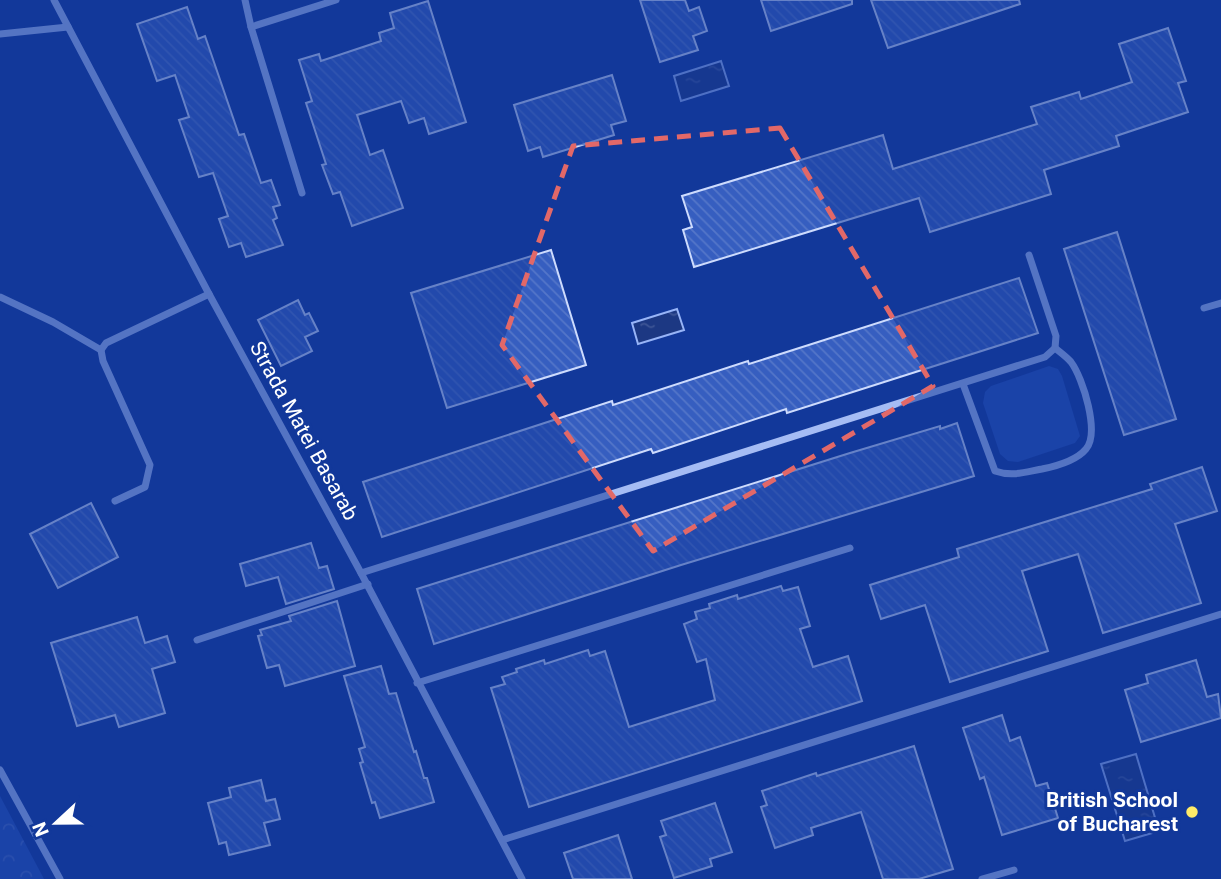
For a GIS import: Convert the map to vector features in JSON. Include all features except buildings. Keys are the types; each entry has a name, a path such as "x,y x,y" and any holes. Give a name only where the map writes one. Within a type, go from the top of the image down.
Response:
{"street":[{"name":"Strada Matei Basarab","path":"54,0 209,294 368,584 522,879"},
{"path":"245,0 302,192"},
{"path":"251,27 336,0"},
{"path":"0,34 68,27"},
{"path":"361,573 1045,357 1055,348 1056,336 1029,255"},
{"path":"116,501 145,487 150,465 103,361 101,350 106,343 209,294"},
{"path":"0,297 101,350"},
{"path":"1204,308 1221,303"},
{"path":"963,384 995,471 1008,476 1054,466 1078,456 1092,439 1092,422 1085,395 1072,363 1055,348"},
{"path":"418,682 850,548"},
{"path":"197,640 368,584"},
{"path":"502,840 1221,614"},
{"path":"0,770 60,879"},
{"path":"982,879 1014,870"}],"highlighted area":[{"path":"780,128 933,386 653,551 502,345 573,146"}],"green space":[{"path":"1049,366 1058,369 1062,376 1080,436 1075,443 1018,462 1008,461 1000,454 983,403 985,392 991,386"},
{"path":"0,796 44,879 0,879"}],"water":[{"path":"721,61 729,86 681,101 674,76"},
{"path":"677,309 684,330 638,344 632,323"},
{"path":"1136,754 1159,831 1125,841 1101,764"}],"place":[{"name":"British School of Bucharest","path":"1192,812"}]}
